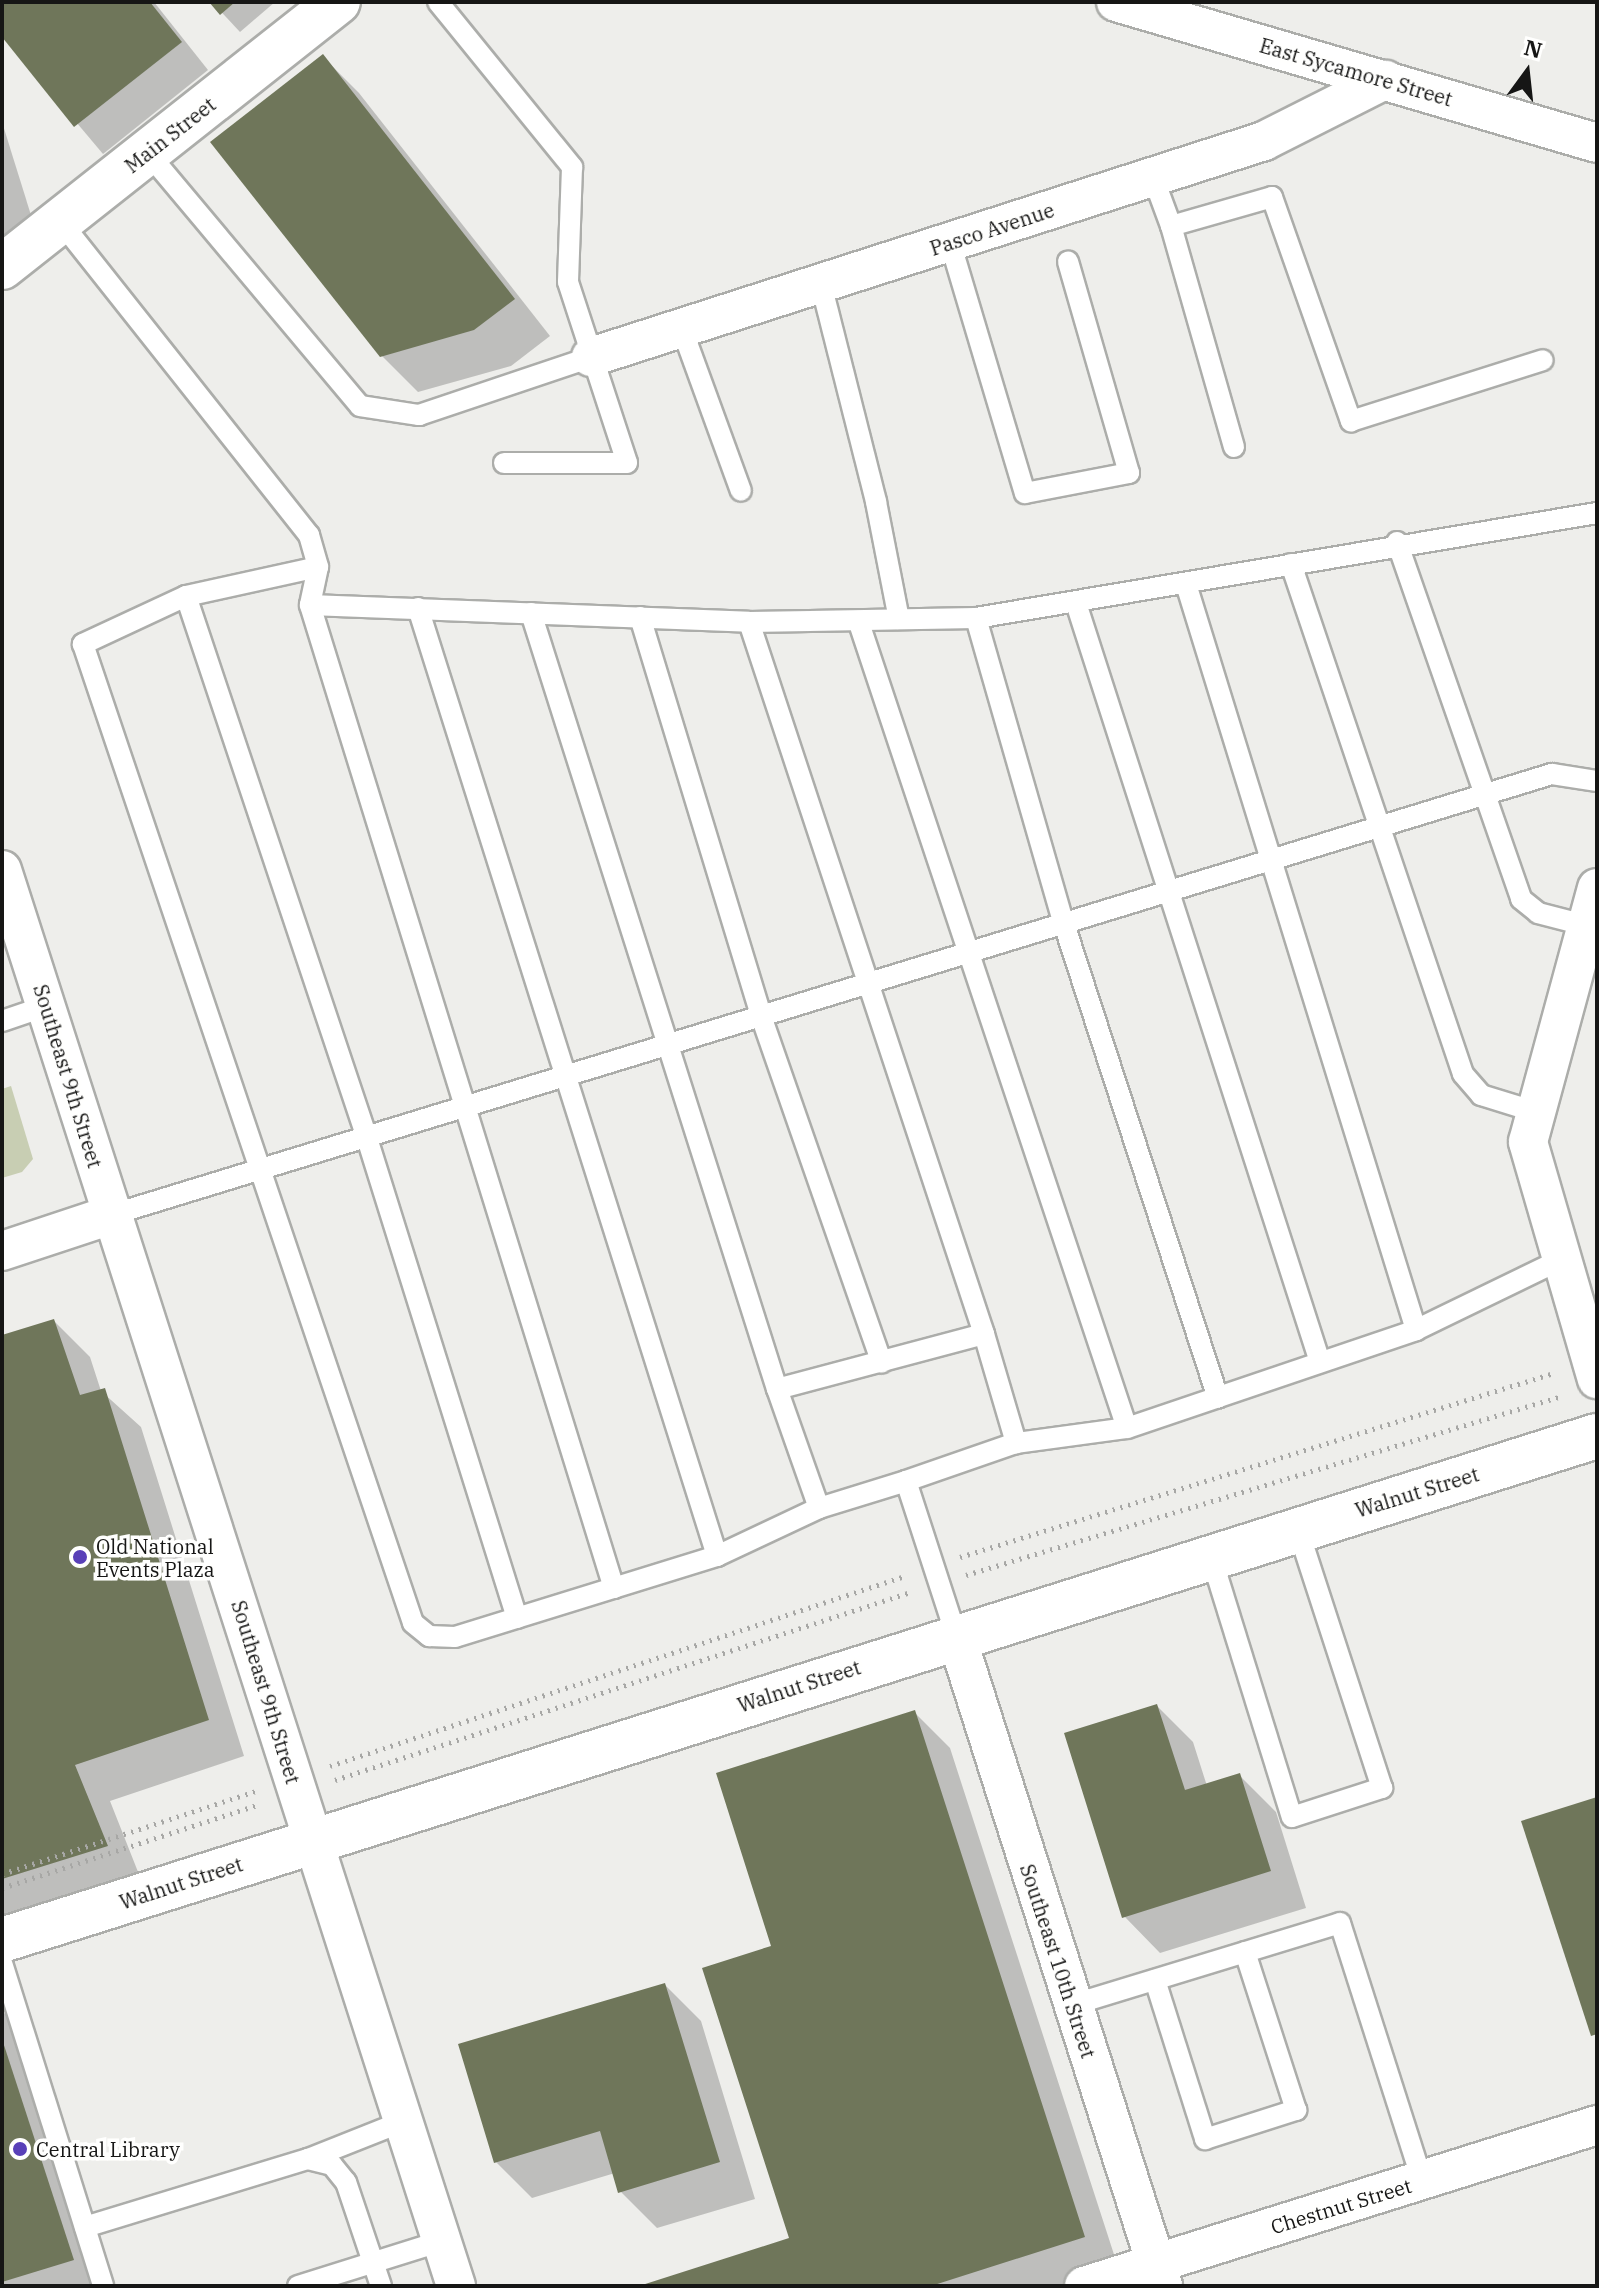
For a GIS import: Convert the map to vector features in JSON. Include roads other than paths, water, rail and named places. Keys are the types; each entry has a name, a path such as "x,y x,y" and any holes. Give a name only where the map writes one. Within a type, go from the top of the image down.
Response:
{"main road":[{"name":"Main Street","path":"2,267 338,2"},
{"name":"Walnut Street","path":"2,1940 956,1635 1597,1436"}],"street":[{"name":"East Sycamore Street","path":"1116,2 1597,143"},
{"name":"Pasco Avenue","path":"591,357 1264,141 1385,80"},
{"name":"Southeast 9th Street","path":"2,870 111,1215 208,1502 294,1786 456,2286"},
{"path":"1585,1378 1562,1259 1528,1142 1592,927 1597,888"},
{"path":"2,1251 111,1215"},
{"name":"Southeast 10th Street","path":"956,1635 1160,2275"},
{"name":"Chestnut Street","path":"1084,2286 1160,2275 1422,2180 1597,2125"}],"lane":[{"path":"438,2 572,167 568,282 627,463 504,463"},
{"path":"147,152 360,406 386,414 419,415 591,357"},
{"path":"1153,177 1171,226 1234,447"},
{"path":"1171,226 1272,197 1351,421 1543,360"},
{"path":"60,221 309,535 318,567 310,605 614,1588"},
{"path":"950,242 1025,493 1129,473 1068,262"},
{"path":"821,284 876,502 899,619"},
{"path":"682,329 741,491"},
{"path":"310,605 749,622 859,623 976,618 1186,584 1397,542 1597,513"},
{"path":"1397,542 1521,899 1538,913 1592,927"},
{"path":"1291,564 1463,1074 1481,1095 1536,1112"},
{"path":"318,567 186,596 83,644 263,1168 413,1623 429,1636 455,1637 717,1556 819,1508 1016,1443 1127,1428 1218,1398 1416,1330 1562,1259"},
{"path":"1186,584 1416,1330"},
{"path":"186,596 366,1135 517,1618"},
{"path":"1076,603 1165,892 1320,1362"},
{"path":"418,608 717,1556"},
{"path":"531,613 777,1389 819,1508"},
{"path":"640,617 761,1016 882,1363"},
{"path":"976,618 1064,924 1218,1398"},
{"path":"749,622 984,1334 1016,1443"},
{"path":"859,623 1127,1428"},
{"path":"111,1215 666,1042 761,1016 1552,774 1597,781"},
{"path":"2,1021 46,1006"},
{"path":"777,1389 984,1334"},
{"path":"906,1481 956,1635"},
{"path":"1211,1556 1292,1817 1382,1788 1298,1529"},
{"path":"1072,2005 1340,1923 1422,2180"},
{"path":"1155,1980 1205,2139 1296,2110 1245,1952"},
{"path":"2,1963 103,2286"},
{"path":"85,2227 308,2159 404,2121"},
{"path":"308,2159 332,2165 346,2182 381,2286"},
{"path":"298,2286 442,2241"}],"place":[{"name":"Old National Events Plaza","path":"80,1557"},
{"name":"Central Library","path":"20,2149"}]}
